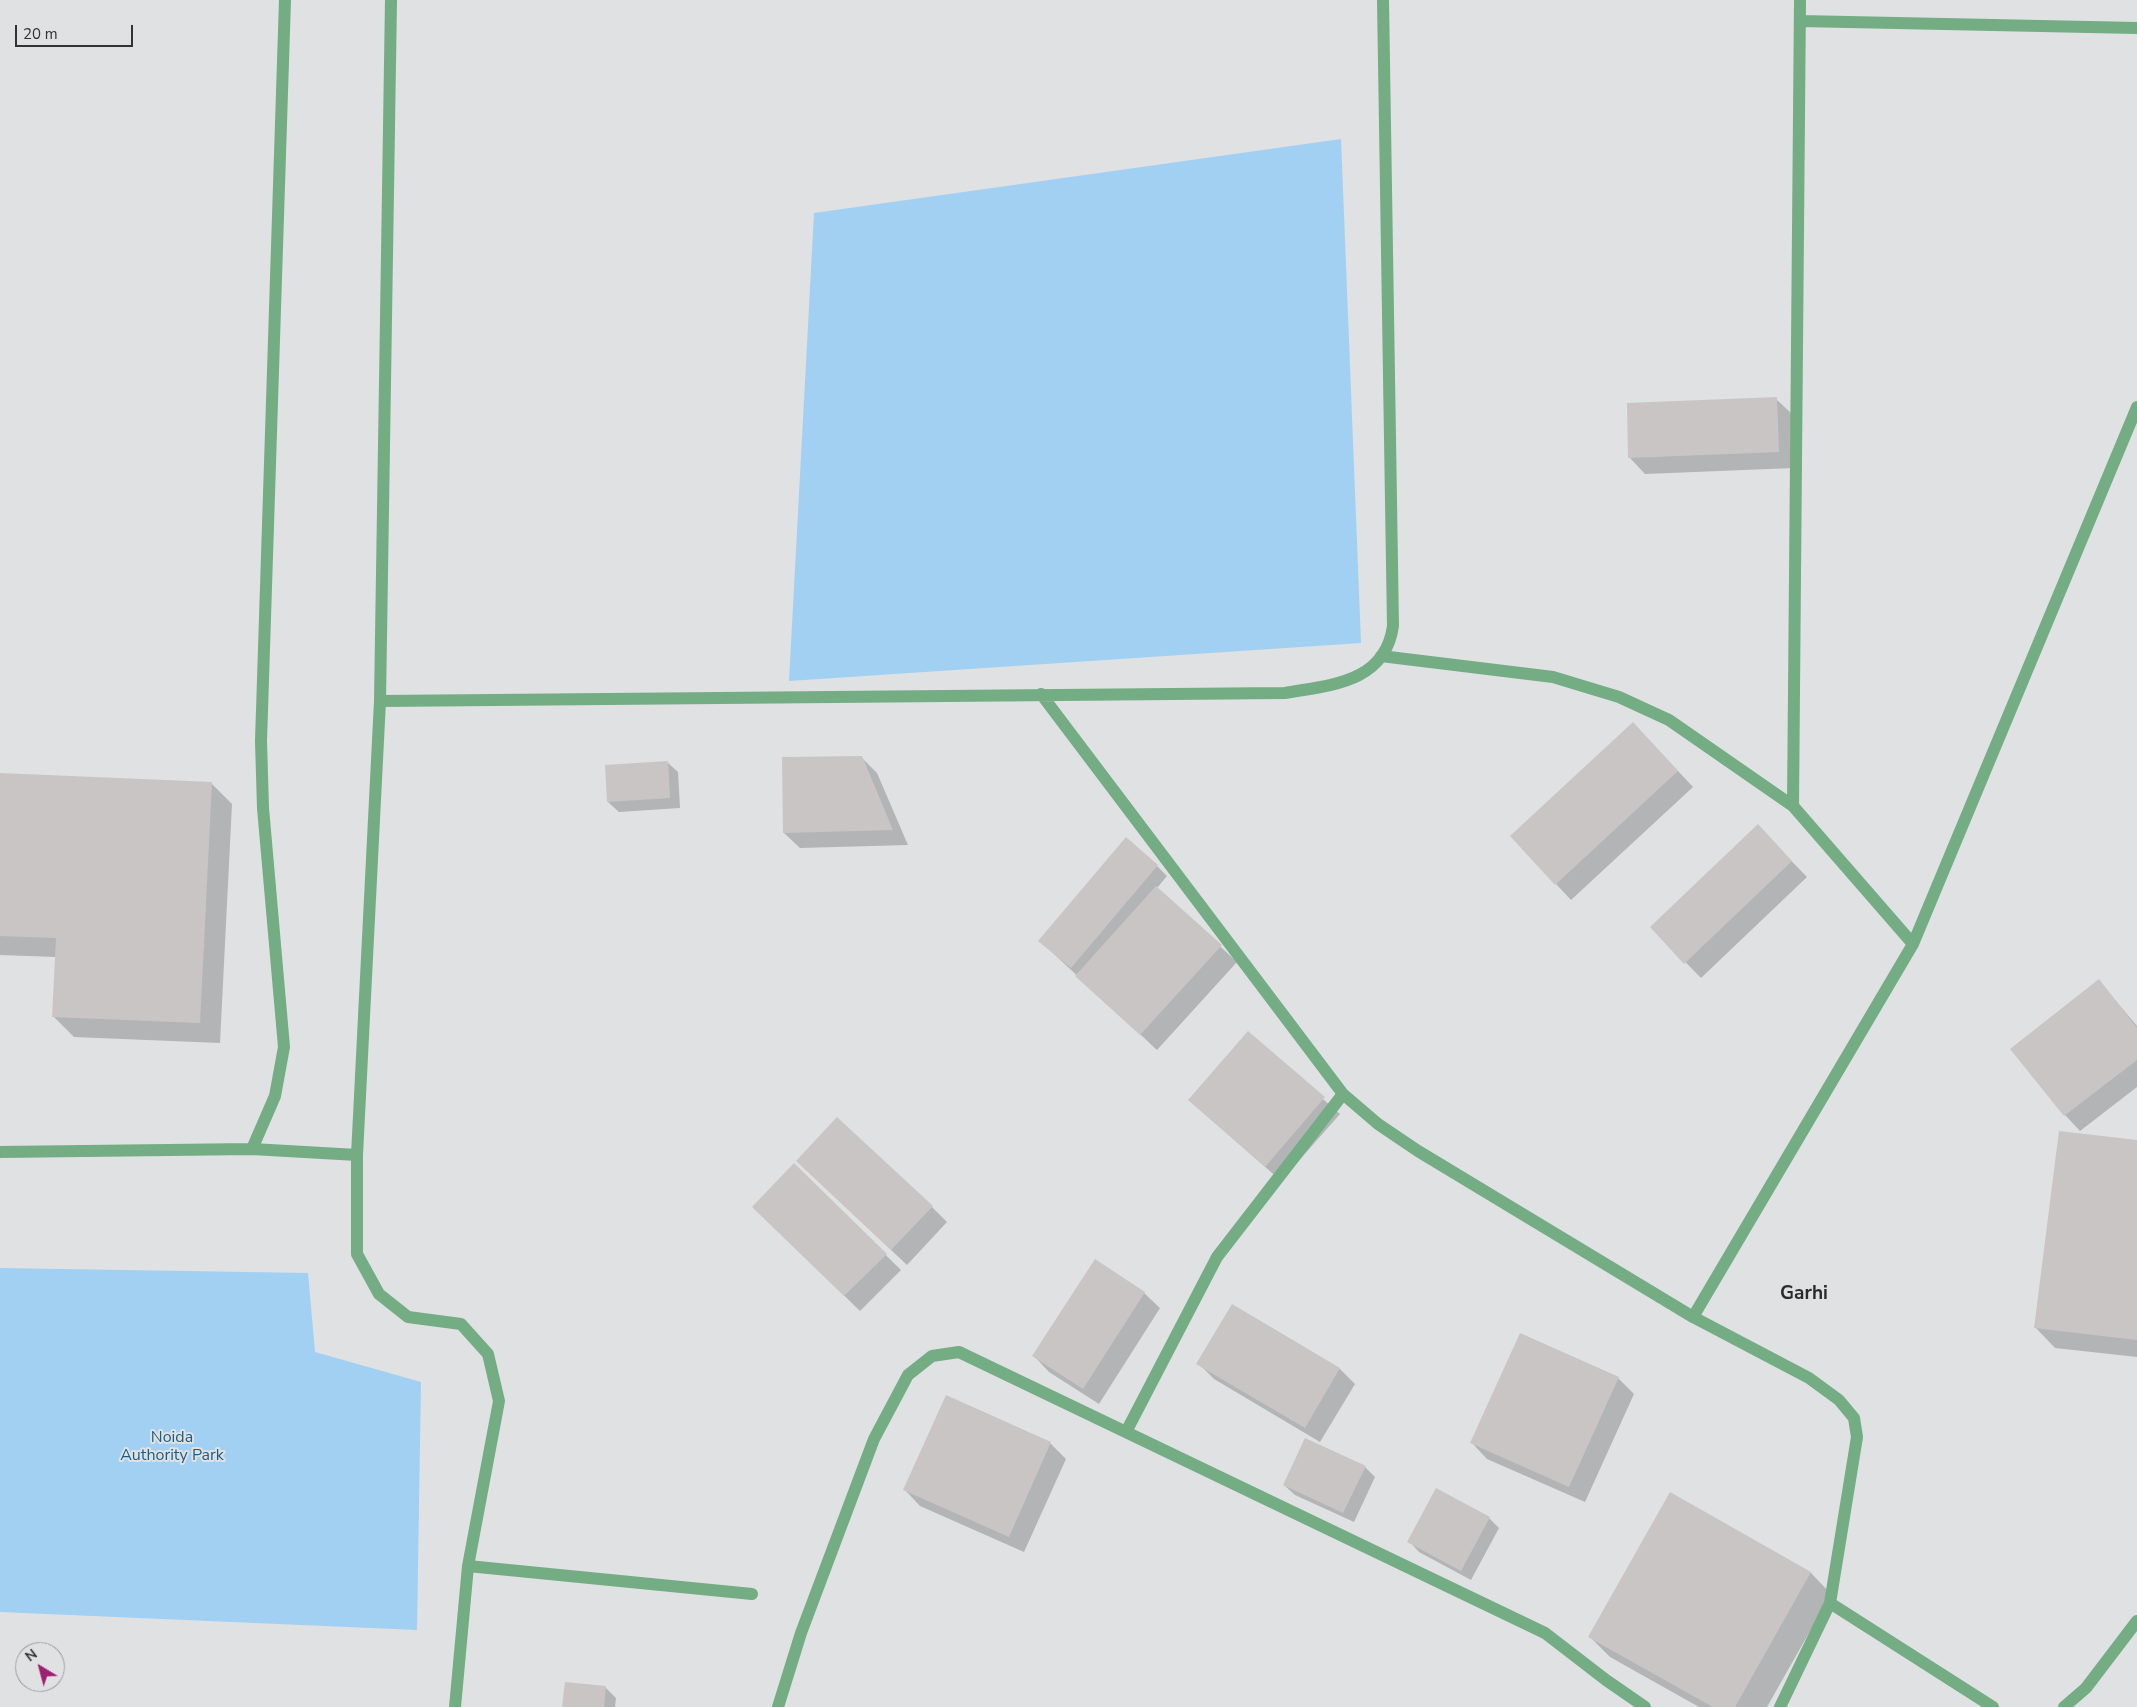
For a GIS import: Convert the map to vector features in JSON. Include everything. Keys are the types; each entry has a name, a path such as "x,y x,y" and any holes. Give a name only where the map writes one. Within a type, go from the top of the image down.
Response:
{"street":[{"path":"252,1148 275,1096 284,1048 263,808 261,741 285,0"},
{"path":"391,0 380,701 357,1155 357,1254 378,1294 408,1317 461,1324 488,1354 499,1401 468,1566 455,1707"},
{"path":"380,701 1285,693 1346,682 1367,671 1381,656 1390,642 1393,626 1383,0"},
{"path":"1792,806 1800,0"},
{"path":"1800,21 2137,28"},
{"path":"1693,1317 1913,944 2137,407"},
{"path":"1381,656 1553,677 1620,696 1669,720 1792,806 1913,944"},
{"path":"1041,694 1343,1094 1378,1124 1418,1151 1693,1317 1809,1378 1840,1400 1854,1418 1857,1437 1830,1603 1780,1707"},
{"path":"1126,1432 1217,1257 1343,1094"},
{"path":"0,1152 252,1148 357,1155"},
{"path":"778,1707 801,1633 874,1439 908,1375 932,1356 959,1352 1545,1633 1645,1707"},
{"path":"468,1566 752,1594"},
{"path":"1830,1603 1993,1707"},
{"path":"2064,1707 2086,1688 2137,1621"}],"green space":[{"path":"1341,139 1361,643 789,681 814,213"},
{"name":"Noida Authority Park","path":"0,1268 308,1273 315,1352 421,1382 417,1630 0,1612"}],"building":[{"path":"1777,397 1779,452 1628,458 1627,403"},
{"path":"1633,722 1678,771 1555,885 1510,836"},
{"path":"862,756 893,830 783,833 782,757"},
{"path":"668,761 670,798 607,802 605,765"},
{"path":"0,773 212,782 200,1023 52,1017 56,938 0,936"},
{"path":"1758,824 1792,861 1684,964 1650,927"},
{"path":"1126,837 1158,865 1071,968 1038,941"},
{"path":"1156,886 1222,945 1140,1035 1075,976"},
{"path":"2099,979 2137,1028 2137,1060 2064,1116 2010,1049"},
{"path":"1248,1031 1325,1097 1265,1167 1188,1100"},
{"path":"837,1117 933,1206 891,1250 796,1161"},
{"path":"2059,1131 2137,1140 2137,1340 2034,1328"},
{"path":"794,1163 887,1254 844,1296 752,1207"},
{"path":"1095,1259 1145,1292 1083,1389 1032,1356"},
{"path":"1232,1304 1340,1368 1305,1428 1196,1364"},
{"path":"1520,1333 1619,1377 1569,1487 1470,1443"},
{"path":"946,1395 1051,1442 1009,1537 903,1490"},
{"path":"1305,1438 1366,1466 1343,1513 1283,1485"},
{"path":"1436,1488 1490,1517 1461,1571 1407,1542"},
{"path":"1670,1492 1811,1572 1735,1707 1713,1707 1588,1637"},
{"path":"565,1682 606,1686 604,1707 562,1707"}],"district":[{"name":"Garhi","path":"1804,1294"}]}
